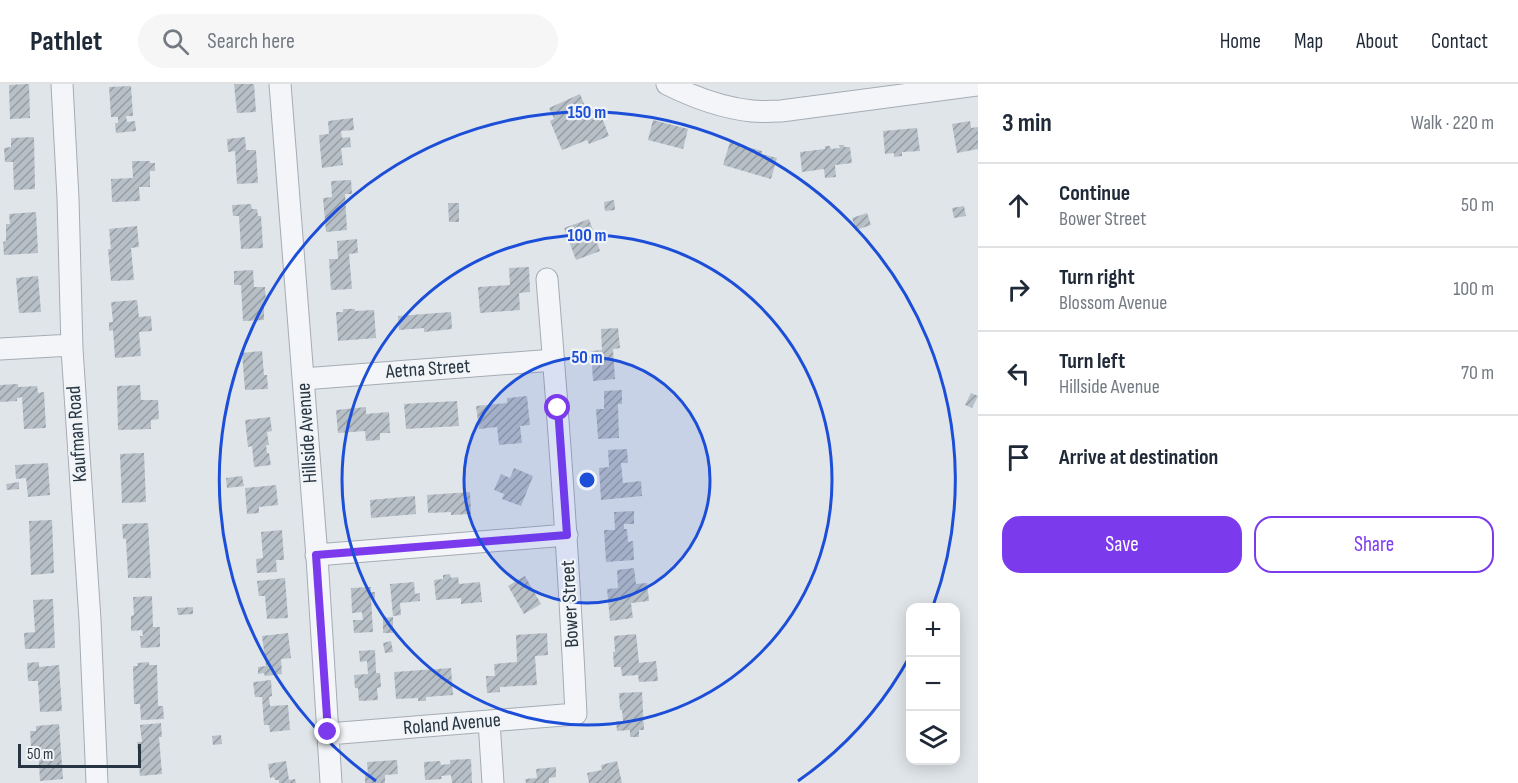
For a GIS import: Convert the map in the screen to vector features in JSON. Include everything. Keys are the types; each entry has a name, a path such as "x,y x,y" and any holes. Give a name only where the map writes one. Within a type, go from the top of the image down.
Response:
{"street":[{"name":"Kaufman Road","path":"62,84 72,345 90,620 97,783"},
{"name":"Hillside Avenue","path":"280,84 331,783"},
{"path":"667,84 695,97 755,112 781,111 978,85"},
{"name":"Bower Street","path":"547,279 567,535 576,714"},
{"path":"0,350 72,345"},
{"name":"Aetna Street","path":"303,379 554,360"},
{"path":"316,555 567,535"},
{"name":"Roland Avenue","path":"328,734 576,714"},
{"path":"489,721 494,783"}],"building":[{"path":"29,84 30,118 10,119 9,85"},
{"path":"234,84 254,84 256,112 237,113"},
{"path":"131,86 133,116 126,116 127,122 135,121 136,131 116,133 115,123 118,123 118,117 111,117 109,87"},
{"path":"580,94 590,119 601,115 609,136 589,144 587,140 562,150 550,121 554,119 549,108"},
{"path":"353,118 354,130 341,131 342,138 350,137 351,147 341,148 343,165 322,168 319,135 329,134 328,121"},
{"path":"653,120 688,129 683,149 648,140"},
{"path":"970,121 971,128 978,127 978,149 957,153 952,124"},
{"path":"917,128 920,151 902,152 902,156 894,157 894,153 885,154 883,131"},
{"path":"34,137 35,189 14,190 13,162 5,162 4,148 11,147 11,138"},
{"path":"245,137 246,150 256,150 258,183 237,184 235,151 228,152 227,139"},
{"path":"730,142 777,158 771,179 723,165"},
{"path":"839,145 850,147 852,163 835,165 836,177 825,178 824,169 802,172 800,152 825,149 825,146 830,146 831,149 840,148"},
{"path":"132,161 155,163 155,171 150,171 150,187 139,187 140,201 112,202 111,179 133,178"},
{"path":"351,180 352,194 345,194 347,230 326,232 323,198 332,197 331,181"},
{"path":"614,200 615,210 605,211 604,202"},
{"path":"448,203 459,203 459,222 449,222"},
{"path":"251,204 252,209 257,209 258,216 261,216 263,248 241,249 239,216 233,216 232,205"},
{"path":"964,206 966,216 954,218 952,208"},
{"path":"36,212 38,253 4,255 3,242 6,241 6,224 10,224 9,214"},
{"path":"867,213 871,225 856,230 852,218"},
{"path":"589,219 600,251 576,260 564,228"},
{"path":"137,226 139,247 131,248 134,280 111,281 109,229"},
{"path":"357,239 358,253 349,254 352,289 331,290 329,259 338,259 337,241"},
{"path":"529,267 530,292 519,293 520,310 480,313 478,287 510,285 509,268"},
{"path":"253,270 254,287 265,287 264,320 243,321 241,285 234,285 234,271"},
{"path":"38,276 41,312 19,313 16,278"},
{"path":"137,300 139,317 151,316 152,331 139,332 141,356 115,358 113,330 109,331 109,322 113,322 111,302"},
{"path":"343,309 374,310 376,338 338,341 336,312 343,312"},
{"path":"451,312 452,329 424,332 424,328 399,330 398,316"},
{"path":"618,328 620,348 613,349 615,379 593,381 591,351 602,350 601,329"},
{"path":"262,351 268,389 245,390 242,353"},
{"path":"18,384 18,387 37,386 38,393 44,392 46,428 24,429 22,397 17,398 17,401 0,402 0,385"},
{"path":"140,385 141,400 158,400 159,419 151,420 151,429 118,430 117,386"},
{"path":"622,390 622,404 618,404 619,438 598,439 596,409 604,409 604,391"},
{"path":"971,393 978,396 972,408 965,405"},
{"path":"527,396 530,425 520,426 522,443 499,445 497,427 479,429 476,406 507,403 507,398"},
{"path":"457,401 459,426 406,429 404,404"},
{"path":"366,407 366,414 389,412 390,433 380,433 380,440 366,441 365,431 338,433 336,410"},
{"path":"270,417 272,431 267,432 269,445 266,445 271,465 254,467 252,446 248,447 245,420"},
{"path":"627,449 628,463 621,463 623,483 641,481 642,496 601,500 599,468 609,467 608,450"},
{"path":"144,453 146,502 122,503 120,454"},
{"path":"48,463 50,495 28,497 26,478 16,479 15,465"},
{"path":"514,468 533,476 521,506 502,499 504,494 494,490 501,474 510,478"},
{"path":"242,476 244,486 227,488 226,478"},
{"path":"19,482 19,489 7,490 6,484"},
{"path":"276,485 278,505 259,507 259,513 247,514 245,488"},
{"path":"470,492 471,514 428,513 427,495"},
{"path":"415,496 416,514 371,518 370,500"},
{"path":"634,511 634,524 624,524 624,529 627,529 628,542 633,541 634,560 606,562 604,530 615,530 614,512"},
{"path":"52,520 54,573 31,575 29,521"},
{"path":"148,523 151,578 128,578 126,539 123,539 122,524"},
{"path":"282,530 284,560 276,560 277,572 257,573 256,559 263,558 261,532"},
{"path":"634,568 636,584 647,583 649,601 631,603 633,618 610,621 607,589 618,588 617,570"},
{"path":"450,574 451,578 458,577 459,584 480,582 482,602 461,604 461,598 436,600 434,580 443,579 443,575"},
{"path":"525,576 541,604 524,614 508,586"},
{"path":"285,578 288,618 267,619 265,596 259,596 257,581"},
{"path":"414,582 415,594 420,593 420,601 400,603 401,615 393,616 390,584"},
{"path":"371,587 371,592 375,592 375,598 371,598 373,632 354,633 353,620 363,620 362,612 352,613 351,588"},
{"path":"152,596 153,627 160,627 160,647 141,648 142,630 131,631 131,616 134,615 133,597"},
{"path":"53,599 55,648 25,649 24,633 35,632 33,600"},
{"path":"193,607 193,614 178,615 177,608"},
{"path":"393,617 393,633 383,633 383,618"},
{"path":"288,633 291,658 281,659 282,674 265,676 264,673 258,674 258,667 266,666 262,636"},
{"path":"547,633 548,655 535,656 537,685 500,687 500,692 487,693 486,676 495,676 494,664 517,662 516,635"},
{"path":"636,634 639,663 656,661 658,681 639,682 638,675 622,676 621,667 614,667 614,636"},
{"path":"391,641 393,652 385,653 383,643"},
{"path":"375,650 376,673 380,673 381,687 377,688 378,700 359,701 354,675 368,674 367,661 360,662 359,651"},
{"path":"39,662 39,667 59,665 62,711 40,712 38,681 28,681 27,663"},
{"path":"149,662 149,665 157,665 158,706 163,706 164,719 141,720 140,704 134,704 133,666 138,666 137,663"},
{"path":"451,668 453,695 426,697 426,701 418,701 418,698 396,699 394,672"},
{"path":"271,680 270,706 288,705 290,730 270,732 269,725 264,725 262,697 255,697 253,682"},
{"path":"642,692 644,730 639,730 639,737 630,737 630,730 617,731 616,721 623,721 619,693"},
{"path":"161,723 162,737 159,737 162,774 140,776 137,742 142,742 140,725"},
{"path":"59,724 63,779 40,781 38,746 31,746 30,731 36,731 36,726"},
{"path":"221,735 222,744 213,745 212,736"},
{"path":"471,759 472,783 452,783 451,775 441,776 442,779 425,780 424,762 440,761 441,765 450,764 450,760"},
{"path":"397,760 398,774 385,775 385,783 365,783 365,775 368,775 367,762"},
{"path":"286,761 289,780 295,779 296,783 279,783 279,780 275,780 274,777 270,778 268,764"},
{"path":"617,761 622,783 589,783 587,773 602,770 601,765"},
{"path":"556,767 556,777 549,778 549,783 526,783 525,779 537,778 536,769"}],"route":[{"path":"328,732 316,555 567,535 558,408"}]}
